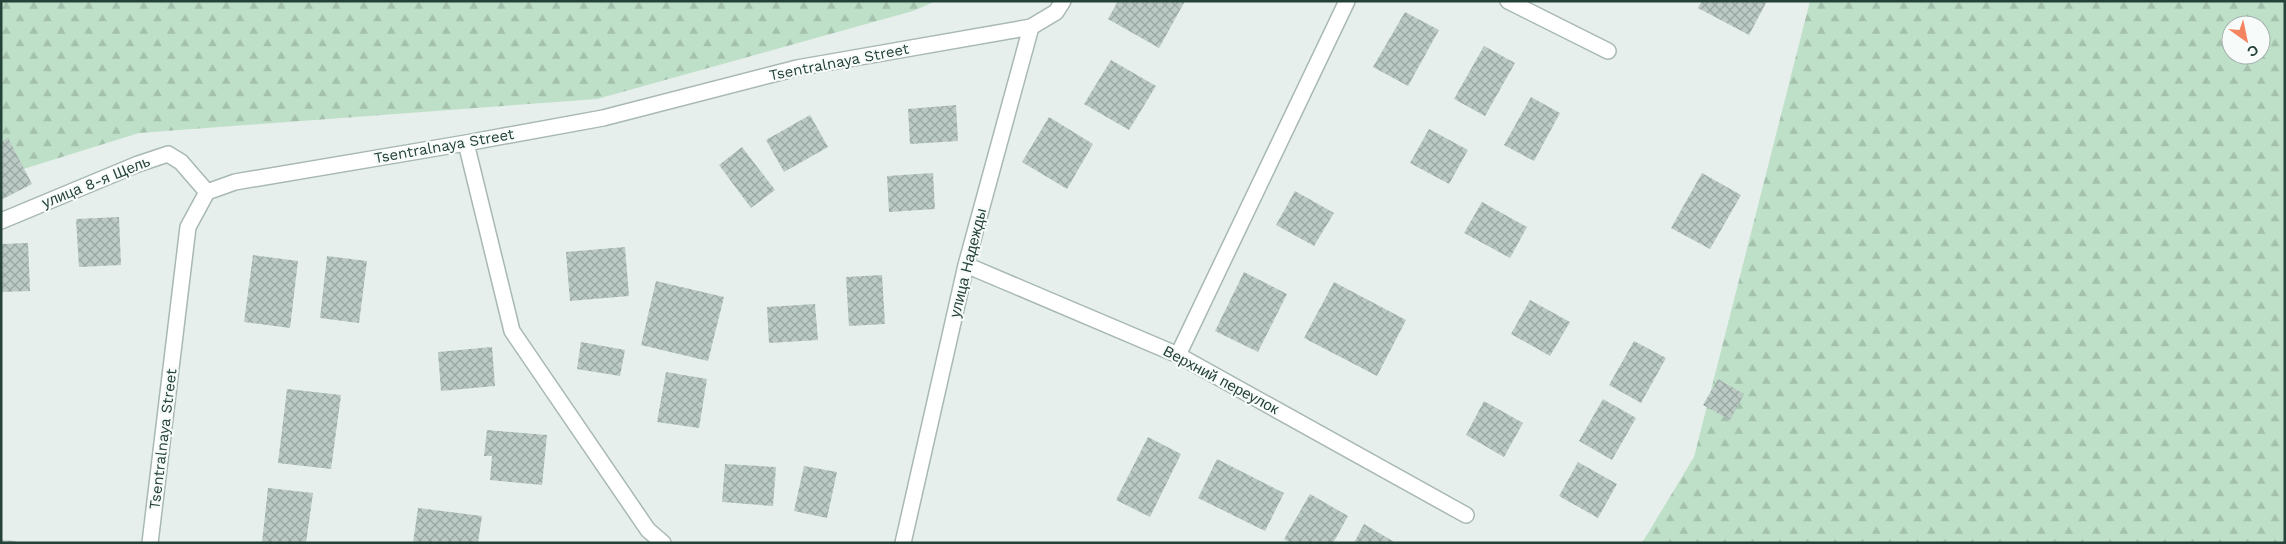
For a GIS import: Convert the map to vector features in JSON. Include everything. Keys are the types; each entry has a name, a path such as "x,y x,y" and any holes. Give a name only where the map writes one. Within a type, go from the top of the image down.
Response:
{"street":[{"path":"1031,27 1056,12 1063,1"},
{"path":"1178,355 1347,1"},
{"path":"1508,1 1608,51"},
{"name":"Tsentralnaya Street","path":"150,543 188,227 207,192 235,182 602,118 796,68 1031,27"},
{"name":"улица Надежды","path":"903,543 966,266 1031,27"},
{"path":"466,143 512,331 648,530 663,543"},
{"name":"улица 8-я Щель","path":"1,221 138,164 168,154 181,162 207,192"},
{"name":"Верхний переулок","path":"966,266 1178,355 1466,515"}],"green space":[{"path":"1,1 936,1 913,11 597,99 139,133 1,176"},
{"path":"1810,1 2285,1 2285,543 1642,543 1694,457"}],"building":[{"path":"1118,1 1185,1 1159,48 1108,19"},
{"path":"1702,1 1767,1 1749,35 1698,8"},
{"path":"1405,12 1439,30 1408,86 1373,67"},
{"path":"1484,46 1515,63 1485,116 1454,99"},
{"path":"1111,60 1156,86 1129,130 1084,104"},
{"path":"1531,97 1560,113 1534,161 1504,145"},
{"path":"956,105 958,141 910,144 908,109"},
{"path":"810,115 828,147 784,172 766,140"},
{"path":"1049,117 1093,144 1067,189 1022,162"},
{"path":"1429,129 1468,150 1449,184 1410,163"},
{"path":"8,138 32,184 1,200 1,142"},
{"path":"742,147 775,190 751,208 719,165"},
{"path":"933,173 935,209 889,212 887,176"},
{"path":"1702,173 1741,195 1710,249 1671,228"},
{"path":"1295,191 1334,213 1314,246 1276,225"},
{"path":"1482,202 1527,227 1510,258 1464,233"},
{"path":"119,217 121,265 79,267 76,219"},
{"path":"28,243 30,291 1,292 1,244"},
{"path":"625,247 629,296 570,301 566,252"},
{"path":"253,255 298,261 290,328 244,322"},
{"path":"327,256 367,261 359,323 320,318"},
{"path":"1244,272 1287,294 1258,352 1215,331"},
{"path":"882,275 885,324 849,326 846,277"},
{"path":"656,281 724,297 708,361 641,345"},
{"path":"1334,282 1406,320 1377,376 1304,338"},
{"path":"1530,300 1570,322 1550,356 1511,334"},
{"path":"815,304 818,340 769,343 767,307"},
{"path":"1634,341 1666,358 1641,403 1609,385"},
{"path":"581,342 625,350 620,376 577,369"},
{"path":"492,347 495,386 441,391 438,352"},
{"path":"666,372 707,379 699,428 657,422"},
{"path":"1718,379 1744,394 1730,420 1703,405"},
{"path":"287,389 341,395 331,469 278,463"},
{"path":"1603,399 1636,418 1612,460 1579,441"},
{"path":"1484,401 1523,423 1504,457 1466,435"},
{"path":"487,430 547,435 542,485 490,480 492,456 484,456"},
{"path":"1148,437 1181,454 1150,517 1116,500"},
{"path":"1217,459 1284,493 1265,531 1198,498"},
{"path":"1578,462 1617,484 1598,518 1559,496"},
{"path":"725,464 776,467 773,506 722,502"},
{"path":"804,466 837,472 827,518 794,511"},
{"path":"268,488 313,493 306,543 262,543"},
{"path":"1310,494 1348,516 1333,543 1291,543 1284,539"},
{"path":"418,508 482,516 478,543 413,543"},
{"path":"1364,524 1396,543 1354,543"},
{"path":"1,540 16,541 16,543 1,543"}]}
